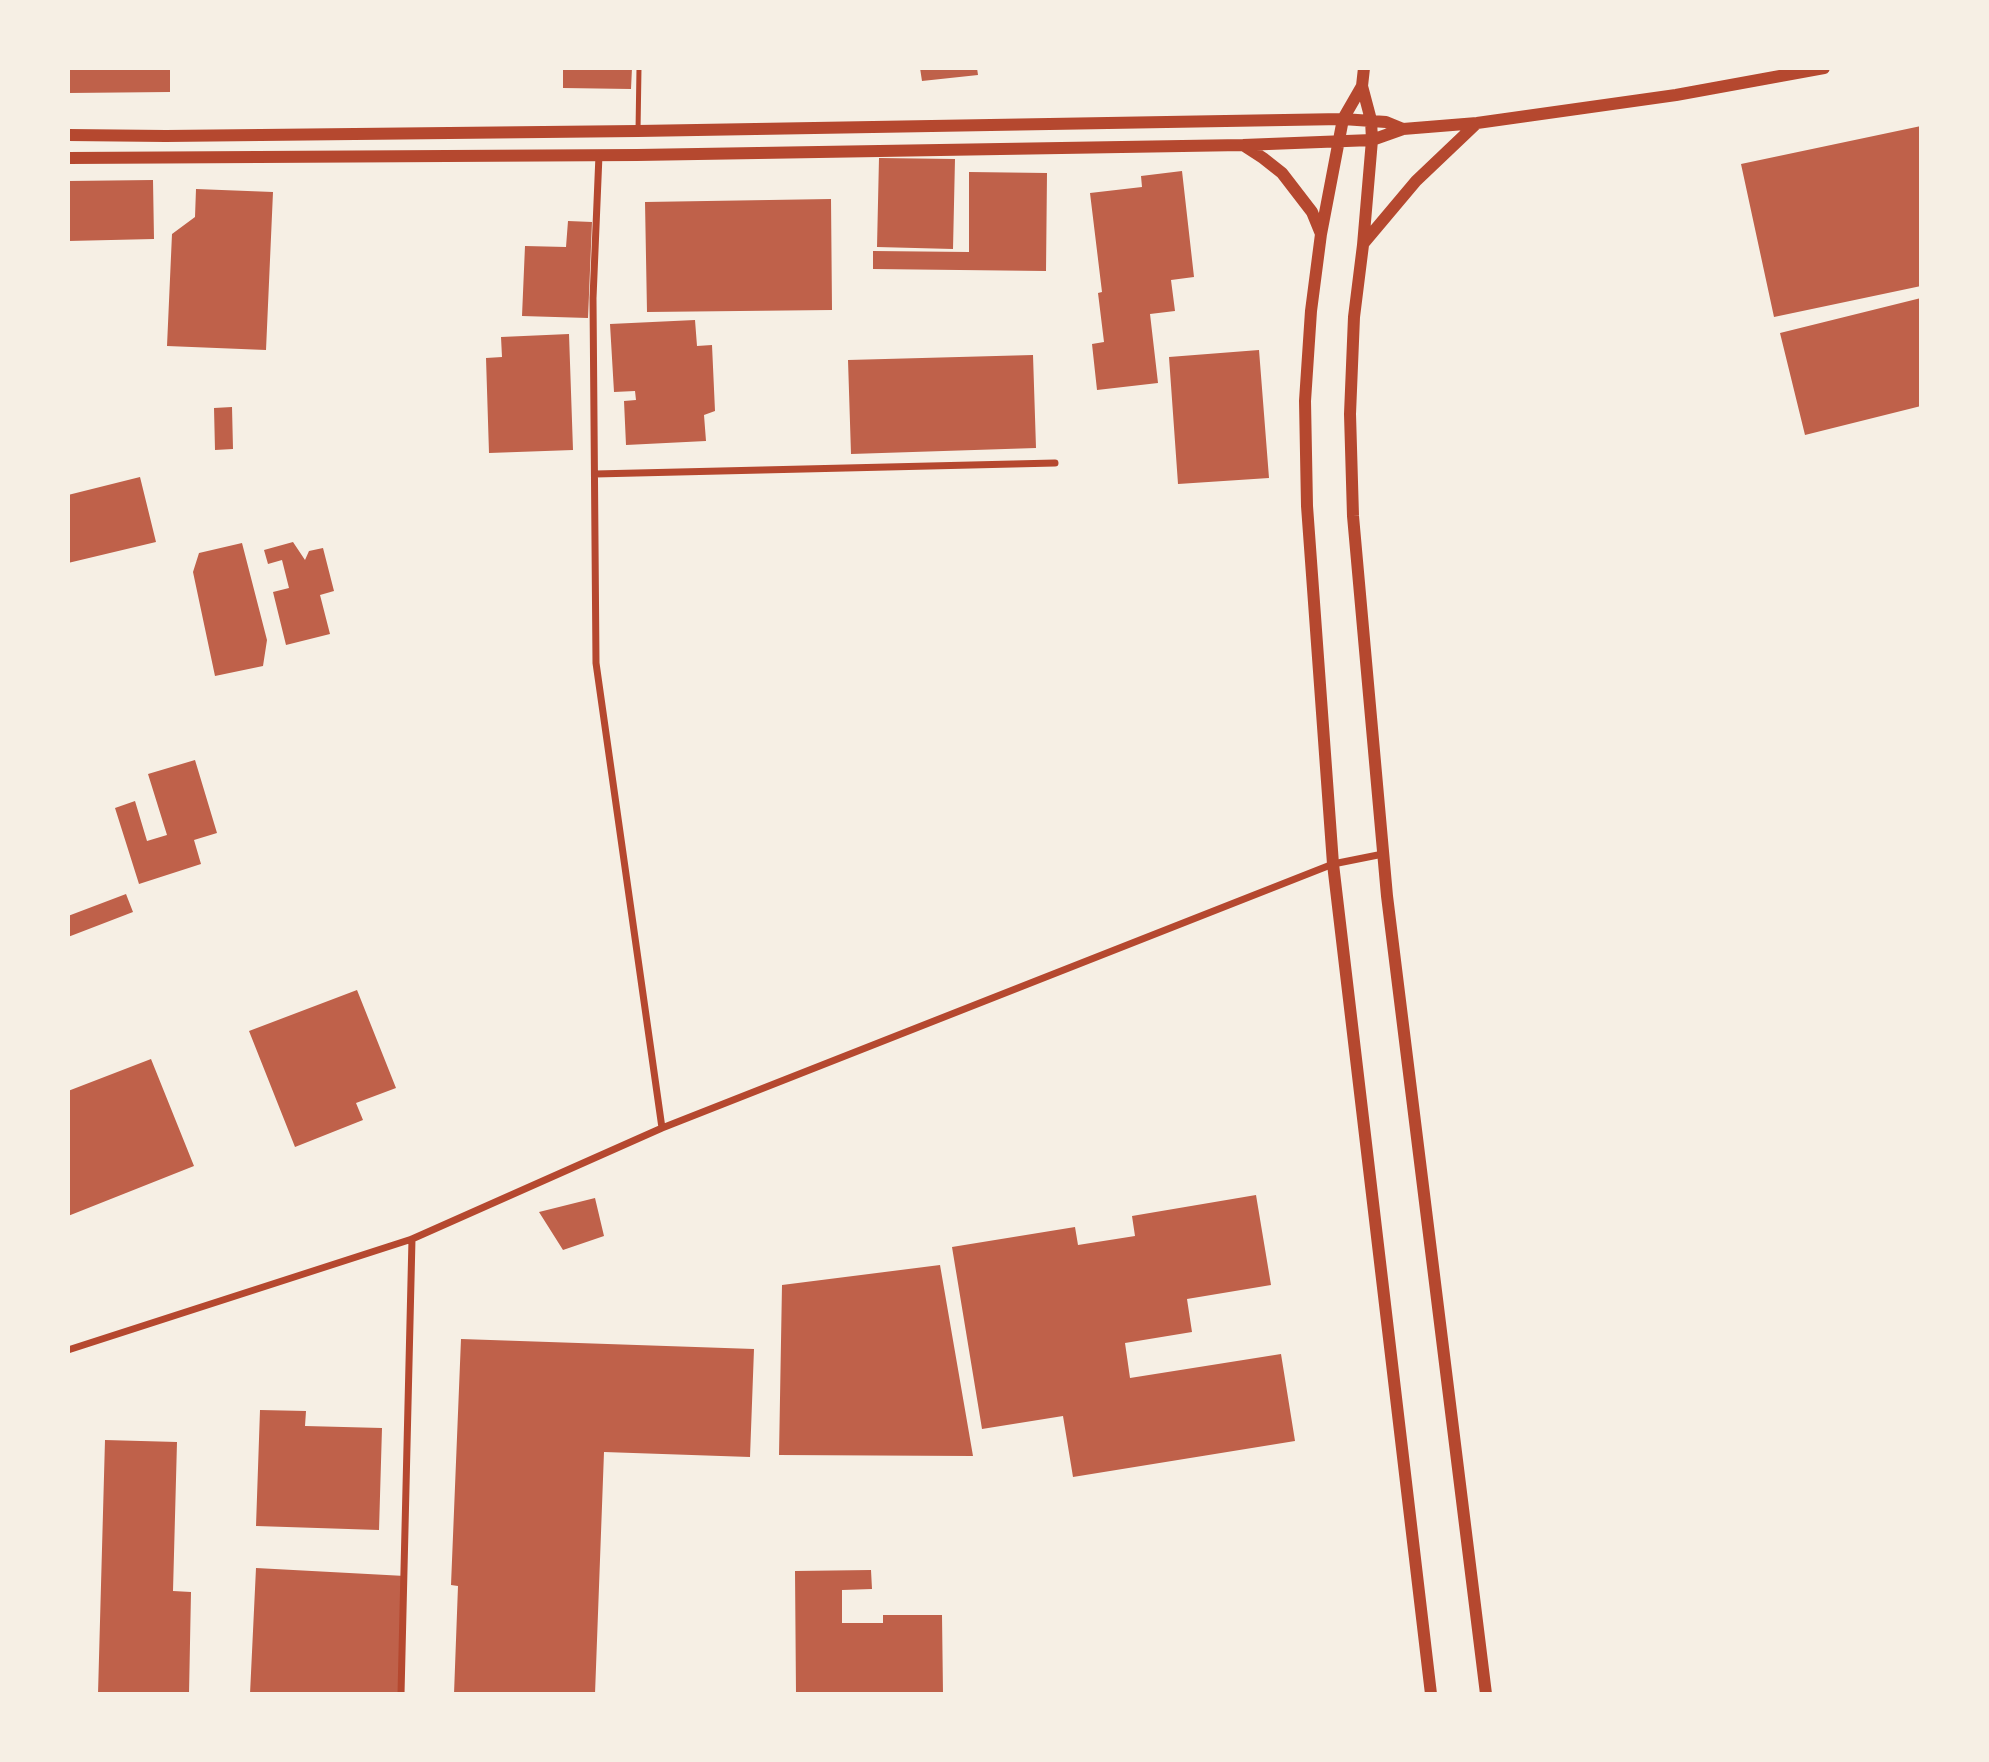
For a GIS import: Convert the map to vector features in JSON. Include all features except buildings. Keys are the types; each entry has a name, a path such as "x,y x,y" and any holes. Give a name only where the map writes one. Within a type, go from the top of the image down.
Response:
{"street":[{"path":"1364,68 1362,86 1371,120 1372,140 1354,317 1350,439 1353,516 1383,854 1486,1694"},
{"path":"68,158 599,155 1242,145 1372,140 1402,129 1477,122 1676,95 1824,68"},
{"path":"1362,86 1343,119 1321,234 1311,311 1305,401 1307,506 1333,864 1431,1694"},
{"path":"68,135 638,131 1245,123 1343,119 1386,122 1402,129"},
{"path":"1363,245 1416,181 1477,122"},
{"path":"1242,145 1282,173 1305,202 1321,234"},
{"path":"599,155 593,298 596,663 662,1128"},
{"path":"594,474 1055,463"},
{"path":"68,1350 412,1239 662,1128 1333,864 1383,854"},
{"path":"401,1694 412,1239"}],"lane":[{"path":"638,131 639,68"}]}
